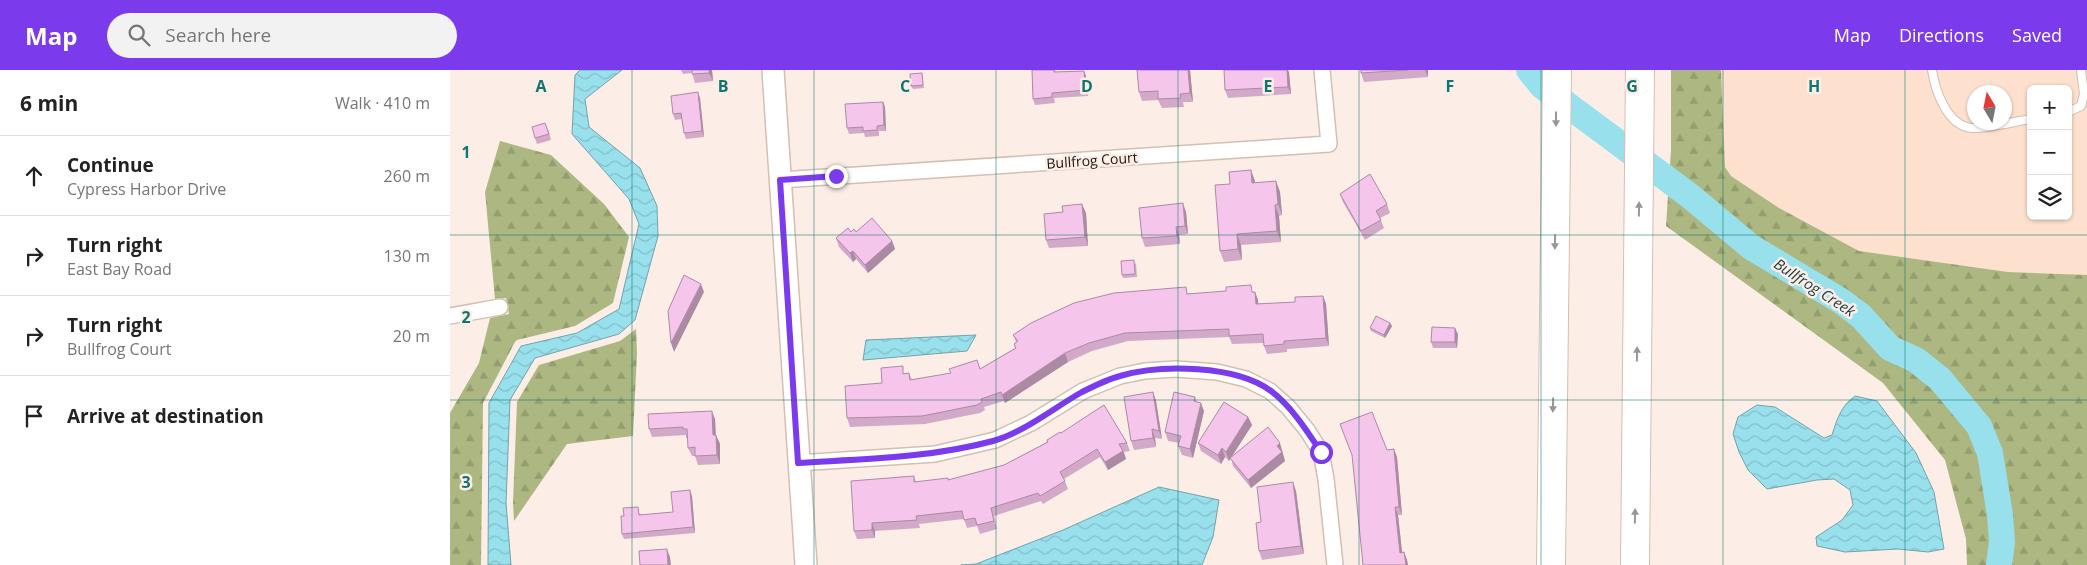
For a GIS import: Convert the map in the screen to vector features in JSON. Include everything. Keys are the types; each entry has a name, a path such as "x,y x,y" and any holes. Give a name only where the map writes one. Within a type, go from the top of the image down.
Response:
{"highway":[{"path":"1551,565 1557,70"},
{"path":"1634,565 1640,70"}],"street":[{"path":"773,70 806,565"},
{"name":"Bullfrog Court","path":"780,180 1329,144 1322,70"},
{"path":"450,316 500,307"},
{"path":"798,463 935,454 995,440 1031,423 1083,391 1120,376 1176,368 1217,372 1246,379 1270,391 1300,423 1321,452 1326,479 1335,565"}],"lane":[{"path":"1932,70 1934,83 1946,108 1955,121 1971,128 2027,120"},
{"path":"2072,110 2081,106 2084,94 2081,70"}],"shaded area":[{"path":"1721,70 2087,70 2087,275 2008,272 1859,251 1779,208 1731,176 1725,167"}],"green space":[{"path":"1671,70 1721,70 1725,167 1731,176 1779,208 1859,251 2008,272 2087,275 2087,565 1967,565 1966,539 1945,460 1883,383 1666,226 1671,150"},
{"path":"500,141 551,155 604,204 629,237 613,303 575,326 515,342 483,403 481,565 450,565 450,413 479,363 490,318 509,314 506,298 495,299 485,192"},
{"path":"636,329 637,353 633,436 567,444 514,521 517,402 539,365 620,341"}],"water":[{"path":"580,70 622,70 585,99 589,127 640,168 657,206 658,236 635,320 619,334 535,358 510,400 506,503 511,565 488,565 489,403 521,346 577,333 619,309 639,224 629,199 572,134 575,75"},
{"path":"976,335 967,351 863,360 866,340"},
{"path":"1855,396 1877,401 1916,453 1934,492 1944,549 1928,552 1898,549 1845,552 1817,546 1816,537 1842,520 1853,505 1850,490 1834,479 1817,480 1767,489 1748,470 1733,434 1738,417 1757,405 1775,407 1824,438 1832,435 1843,409"},
{"path":"1159,487 1219,500 1213,537 1202,565 961,565 976,564 1063,530"}],"building":[{"path":"692,70 709,70 709,73 692,74"},
{"path":"1032,70 1054,70 1054,72 1084,71 1086,90 1052,93 1052,97 1033,99"},
{"path":"1137,70 1188,70 1190,93 1180,94 1181,98 1158,99 1158,91 1139,92"},
{"path":"1224,70 1287,70 1288,87 1225,90"},
{"path":"1361,70 1408,70 1361,73"},
{"path":"922,73 923,85 911,86 910,74"},
{"path":"698,92 702,131 684,133 681,113 673,114 671,96"},
{"path":"883,102 884,125 877,126 877,130 863,131 863,127 847,128 845,104"},
{"path":"545,123 549,134 535,138 532,127"},
{"path":"1251,170 1252,183 1276,181 1278,204 1275,205 1277,231 1237,234 1238,249 1220,251 1215,185 1230,184 1229,172"},
{"path":"1370,174 1387,204 1376,211 1381,220 1361,231 1340,194"},
{"path":"1183,203 1185,226 1176,227 1177,236 1142,238 1139,208"},
{"path":"1082,204 1085,237 1046,240 1044,214 1063,212 1062,206"},
{"path":"872,218 892,241 865,265 853,251 850,253 836,238 848,228 851,232 854,229 856,232"},
{"path":"1134,260 1135,274 1122,275 1121,261"},
{"path":"684,275 701,284 671,343 668,311"},
{"path":"1251,285 1252,292 1255,292 1256,304 1295,302 1295,297 1323,296 1326,338 1284,341 1284,344 1264,346 1263,334 1229,336 1229,329 1125,333 1089,343 1065,353 1002,395 1001,392 981,399 982,402 977,405 922,416 847,418 845,386 882,383 881,368 903,366 903,374 909,373 910,380 951,373 949,369 977,360 980,369 1016,348 1014,344 1018,341 1013,335 1031,323 1074,303 1114,293 1186,287 1187,294 1226,291 1226,287"},
{"path":"1376,316 1390,323 1384,335 1370,328"},
{"path":"1432,327 1455,328 1455,342 1431,342"},
{"path":"1153,392 1159,431 1152,429 1153,438 1131,441 1124,397"},
{"path":"1174,392 1195,397 1194,401 1201,403 1190,449 1178,446 1181,436 1165,432"},
{"path":"1224,402 1248,417 1226,452 1222,448 1218,455 1198,443"},
{"path":"1104,405 1127,443 1119,444 1123,451 1105,462 1097,449 1060,472 1065,481 1040,496 1038,493 991,508 994,521 977,525 975,518 964,520 962,511 916,516 917,520 872,523 872,530 854,531 851,481 914,476 914,482 948,478 948,480 1004,465 1048,442 1047,440"},
{"path":"712,411 713,435 716,435 717,455 695,456 695,447 688,448 687,429 683,429 683,427 649,429 648,414"},
{"path":"1372,412 1387,450 1394,449 1399,507 1395,507 1400,553 1404,552 1406,565 1363,565 1352,455 1340,424"},
{"path":"1268,427 1280,443 1277,446 1282,452 1248,480 1230,458"},
{"path":"1293,482 1301,546 1259,551 1256,523 1261,522 1257,487"},
{"path":"690,490 693,527 622,534 621,516 624,516 623,508 638,507 639,515 673,512 671,492"},
{"path":"667,549 668,565 640,565 639,551"}],"waterway":[{"name":"Bullfrog Creek","path":"1529,70 1542,86 1690,196 1751,247 1841,301 1861,316 1890,348 1916,360 1940,379 1979,426 1990,453 2000,515 2002,542 1999,565"}],"route":[{"path":"836,176 780,180 798,463 935,454 995,440 1031,423 1083,391 1120,376 1176,368 1217,372 1246,379 1270,391 1288,407 1307,430 1321,452"}]}
